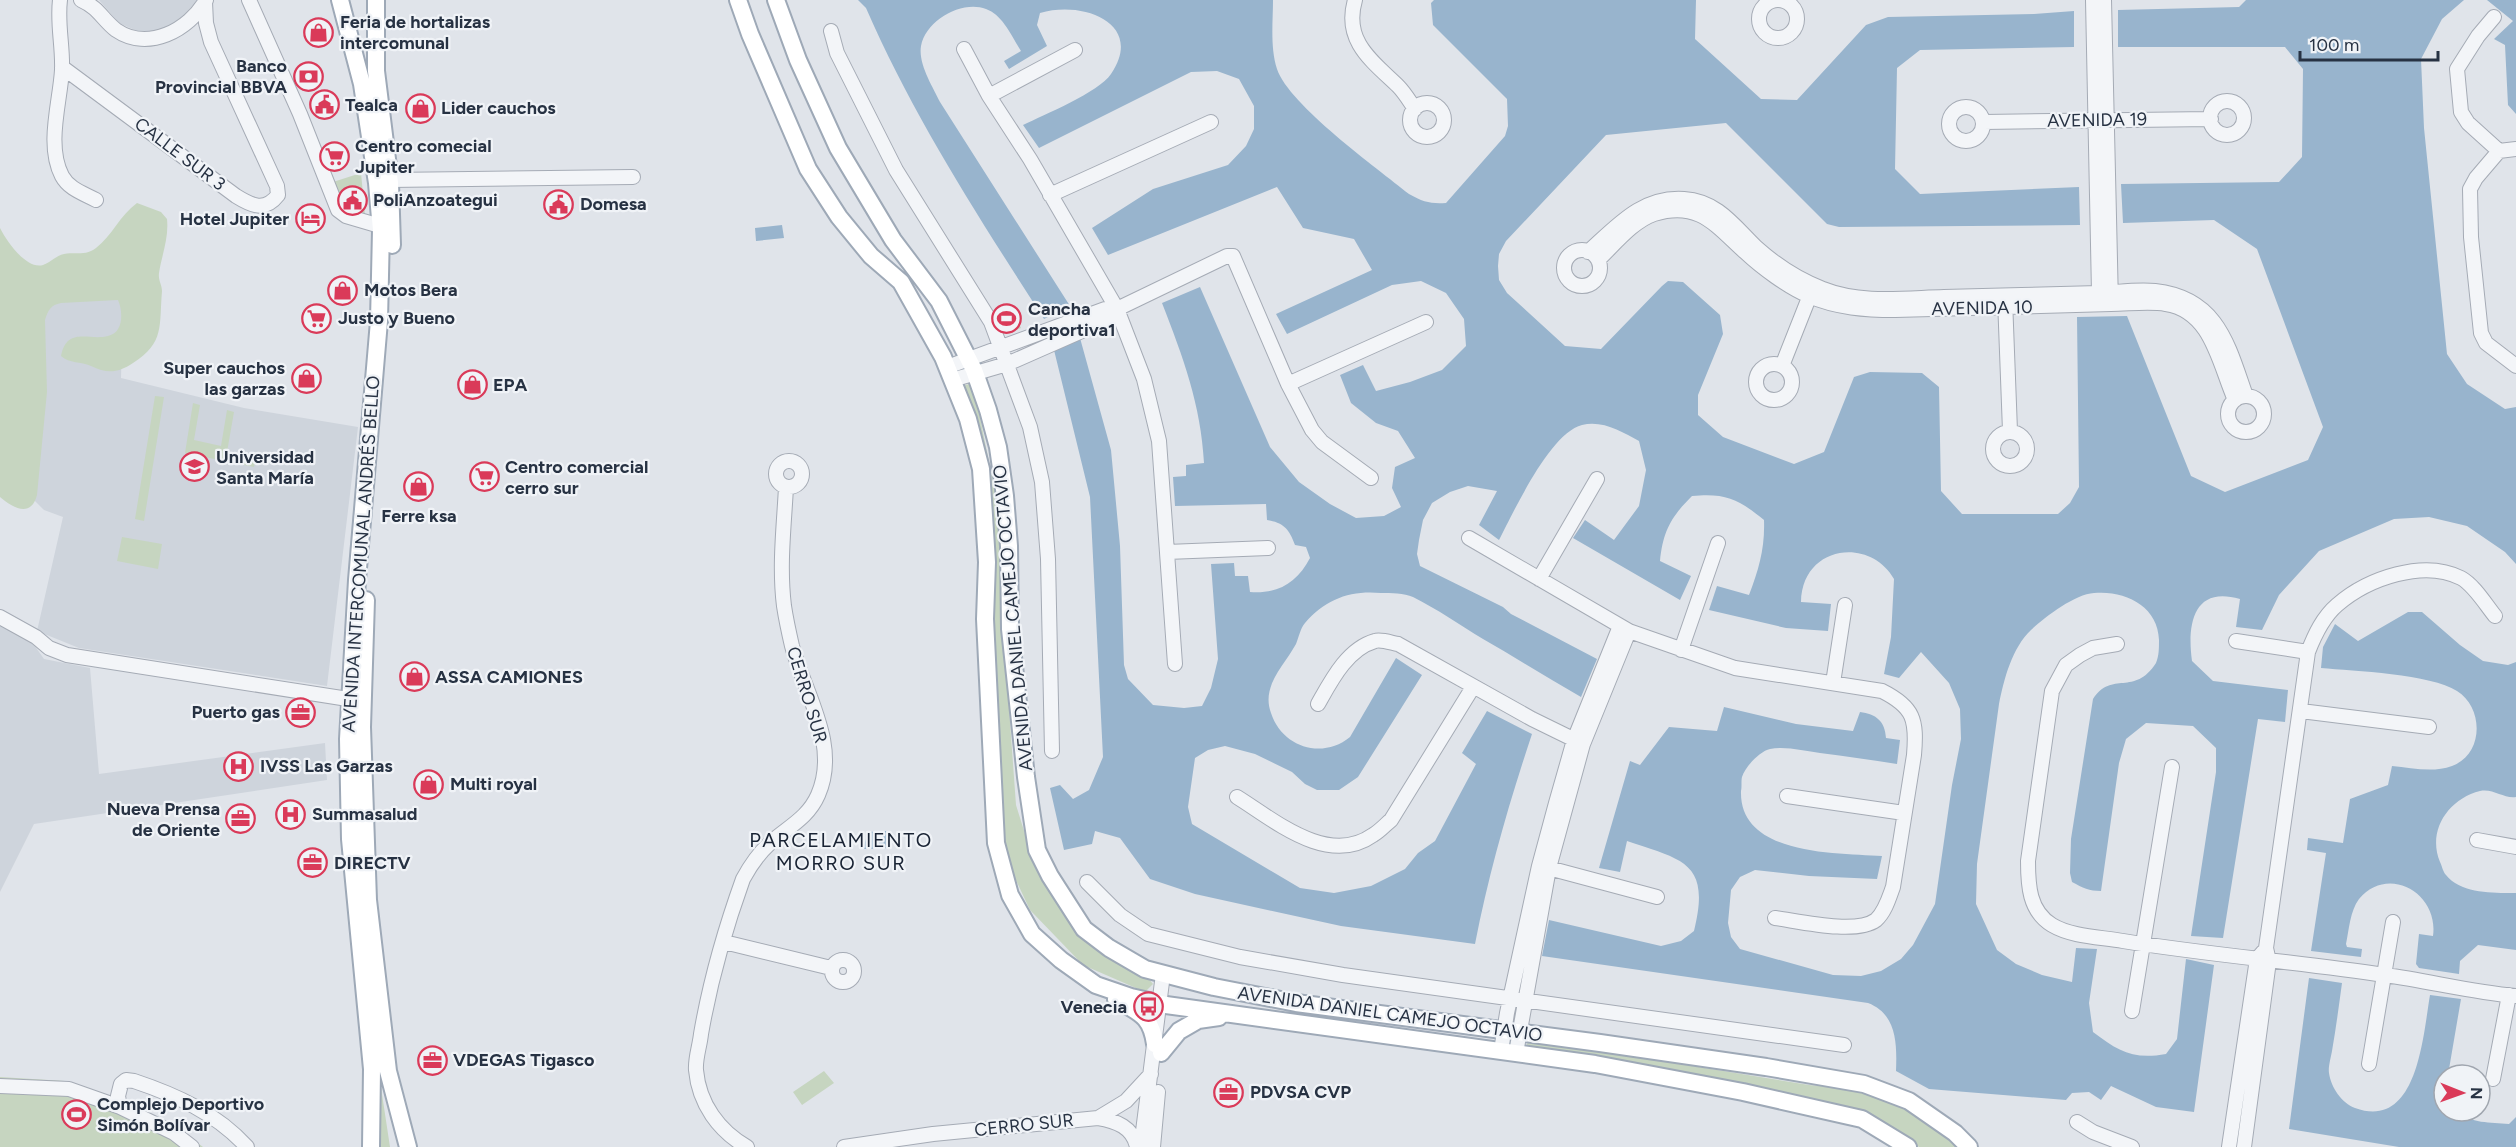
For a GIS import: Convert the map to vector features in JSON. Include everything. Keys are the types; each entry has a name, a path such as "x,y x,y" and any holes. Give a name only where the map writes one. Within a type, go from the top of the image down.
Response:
{"main road":[{"name":"AVENIDA INTERCOMUNAL ANDRÉS BELLO","path":"340,0 362,84 377,183 380,226 379,321 348,699 350,838 372,1069 370,1147"},
{"name":"AVENIDA INTERCOMUNAL ANDRÉS BELLO","path":"376,0 376,71 389,180 392,240 391,295 374,485 363,662 362,728 368,900 388,1071 408,1147"},
{"name":"AVENIDA DANIEL CAMEJO OCTAVIO","path":"738,0 743,18 808,170 839,218 865,249 901,282 923,318 950,374 968,419 981,469 987,562 985,619 996,843 1010,895 1032,934 1061,960 1096,985 1163,1004 1595,1064 1743,1092 1862,1119 1908,1147"},
{"name":"AVENIDA DANIEL CAMEJO OCTAVIO","path":"776,0 798,60 838,148 893,240 939,302 976,374 998,447 1005,496 1009,546 1010,629 1036,850 1084,929 1145,969 1214,987 1296,1004 1766,1067 1864,1084 1909,1101 1955,1133 1969,1147"},
{"path":"1096,985 1143,1014 1149,1022 1158,1048 1179,1031 1198,1020 1233,1014"}],"street":[{"path":"60,0 59,39 62,67 54,153 68,186 96,200"},
{"path":"81,0 94,6 117,30 135,38 156,39 174,31 193,16 206,1"},
{"path":"249,0 300,114 339,210 346,216 380,226"},
{"path":"1354,0 1351,14 1354,32 1361,47 1370,60 1400,88 1415,109"},
{"path":"2093,0 2099,31"},
{"path":"2104,0 2099,31 2105,299"},
{"name":"CALLE SUR 3","path":"62,67 236,196 252,207 263,206 273,201 278,195 277,186 211,42 206,23 206,1"},
{"path":"2494,17 2478,36 2457,69 2460,112 2468,123 2499,151"},
{"path":"831,31 837,53 896,170 991,322 1030,427 1042,482 1048,559 1052,751"},
{"path":"964,49 989,96 1030,159 1117,309 1144,379 1159,441 1174,664"},
{"path":"989,96 1075,50"},
{"name":"AVENIDA 19","path":"1984,122 2211,119"},
{"path":"1050,195 1211,122"},
{"path":"2516,149 2499,151 2476,178 2470,189 2471,237 2481,333 2486,343 2516,366"},
{"path":"389,180 633,177"},
{"name":"AVENIDA 10","path":"1593,256 1642,206 1672,198 1702,202 1721,212 1772,260 1812,291 1876,298 2005,302 2105,299 2154,291 2186,299 2198,305 2216,323 2241,398"},
{"path":"950,374 976,374 1007,364 1108,320 1117,309 1227,256 1233,256 1288,384 1316,435 1371,478"},
{"path":"1782,366 1812,291"},
{"path":"2005,302 2010,431"},
{"path":"950,374 969,359 1105,309 1117,309"},
{"path":"1288,384 1426,322"},
{"path":"1539,579 1597,478"},
{"name":"CERRO SUR","path":"747,1147 723,1129 711,1114 701,1094 696,1069 707,1000 743,879 752,863 770,843 810,810 819,793 824,766 824,744 816,711 792,646 776,581 786,487"},
{"path":"1469,538 1625,629 1735,668 1882,691 1900,700 1913,718 1916,735 1893,887 1886,906 1875,921 1854,927 1774,918"},
{"path":"1681,650 1718,543"},
{"path":"1167,552 1268,548"},
{"path":"2229,1147 2264,956 2308,652 2322,622 2337,604 2392,576 2417,569 2443,570 2465,580 2495,616"},
{"path":"1833,683 1845,605"},
{"path":"0,617 36,637 49,648 67,655 348,699"},
{"path":"1509,1052 1504,1031 1544,867 1579,742 1625,629"},
{"path":"1318,705 1334,675 1347,660 1376,640 1398,644 1473,687 1579,742"},
{"path":"2236,641 2308,652"},
{"path":"2117,644 2093,648 2066,665 2052,691 2028,861 2028,885 2032,901 2042,916 2053,926 2086,935 2142,944 2264,956 2512,995 2493,1079"},
{"path":"1237,797 1297,835 1323,844 1348,845 1371,837 1391,820 1473,687"},
{"path":"2301,711 2429,727"},
{"path":"2132,1011 2172,767"},
{"path":"1787,796 1904,813"},
{"path":"2477,840 2516,847"},
{"path":"1544,867 1657,897"},
{"path":"1509,1052 1521,1033 1544,867"},
{"path":"1087,882 1120,915 1149,934 1240,957 1343,975 1844,1045"},
{"path":"2369,1065 2393,922"},
{"path":"724,942 830,978"},
{"path":"2244,1147 2264,956"},
{"path":"1153,1147 1158,1048 1168,975"},
{"path":"1139,1147 1158,1048"},
{"name":"CERRO SUR","path":"1098,1118 1126,1101 1152,1073"},
{"path":"120,1107 118,1096 121,1084 126,1080 134,1081 187,1101 226,1127 247,1147"},
{"path":"0,1086 69,1089 120,1107 174,1133 192,1147"},
{"name":"CERRO SUR","path":"844,1147 933,1134 1098,1118 1117,1122 1132,1133 1139,1147"},
{"path":"2077,1122 2093,1132 2132,1147"}],"shaded area":[{"path":"99,0 197,0 177,25 159,32 137,31 119,23"},
{"name":"Universidad Santa María","path":"37,294 123,300 121,378 244,408 358,427 327,686 79,648 37,631 63,517 44,510 33,499"},
{"name":"IVSS Las Garzas","path":"0,626 32,642 44,659 90,668 99,774 325,743 327,780 34,824 0,892"}],"green space":[{"path":"361,173 365,214 341,200 333,182"},
{"path":"137,203 161,212 167,219 166,239 159,273 162,291 160,323 155,340 143,356 117,370 102,370 64,359 61,356 64,347 73,338 108,336 117,331 121,321 121,310 118,300 61,303 50,308 45,320 47,392 37,495 31,507 26,509 10,505 0,497 0,228 18,254 31,263 43,265 61,255 85,253 96,248"},
{"name":"Cancha deportiva1","path":"1008,303 1021,328 1005,334 994,310"},
{"path":"973,383 998,506 1005,653 1016,805 1034,863 1078,932 1148,978 1153,984 1145,992 1083,965 1030,910 1005,857 998,804 998,706 986,485 962,386"},
{"path":"155,396 164,397 144,521 135,519"},
{"path":"193,403 200,405 194,440 221,446 227,410 234,412 227,452 256,458 254,467 185,453"},
{"path":"122,537 162,544 158,569 117,561"},
{"path":"1528,1042 1619,1054 1809,1085 1855,1089 1899,1102 1958,1147 1919,1147 1898,1130 1849,1108 1630,1061 1526,1047"},
{"path":"824,1071 834,1083 802,1105 793,1092"},
{"name":"Complejo Deportivo Simón Bolívar","path":"0,1077 65,1081 127,1103 175,1125 203,1147 0,1147"},
{"path":"380,1081 390,1147 380,1147 375,1127 375,1083"}],"water":[{"path":"858,0 1273,0 1273,52 1277,69 1298,100 1356,153 1409,194 1427,202 1441,203 1446,203 1505,136 1508,126 1507,99 1433,25 1431,3 1434,0 1696,0 1695,39 1761,99 1797,100 1866,25 1888,17 2074,11 2074,47 1920,50 1897,68 1895,169 1920,194 2079,187 2080,225 1839,227 1827,224 1726,123 1606,135 1506,241 1499,254 1498,266 1499,280 1507,293 1565,346 1601,349 1668,281 1683,282 1720,315 1723,334 1698,395 1698,415 1723,437 1794,464 1824,452 1854,377 1870,372 1922,373 1939,387 1941,491 1962,514 2058,514 2070,503 2079,487 2077,317 2127,316 2191,476 2225,492 2308,460 2323,427 2257,249 2214,220 2123,223 2121,184 2279,182 2302,157 2303,69 2285,47 2118,47 2118,10 2239,7 2246,0 2464,0 2442,19 2421,59 2424,128 2447,354 2467,384 2505,409 2516,407 2516,564 2505,552 2467,526 2429,517 2394,519 2319,551 2279,595 2262,630 2236,627 2240,599 2224,596 2212,598 2196,611 2191,634 2192,661 2213,681 2288,690 2285,722 2258,719 2223,938 2191,936 2216,772 2216,748 2193,726 2146,723 2126,739 2119,763 2101,891 2086,889 2072,882 2070,873 2071,839 2093,699 2108,686 2140,679 2156,663 2159,640 2153,618 2138,603 2117,594 2086,594 2061,607 2024,637 2006,674 1999,704 1977,864 1976,904 1997,950 2016,964 2042,975 2072,982 2076,948 2097,949 2089,1003 2093,1032 2118,1049 2135,1055 2166,1054 2177,1039 2186,959 2214,965 2194,1112 2156,1107 2111,1086 2101,1100 2089,1092 2072,1093 2066,1100 1929,1089 1896,1071 1895,1041 1890,1022 1885,1014 1868,1003 1542,956 1549,920 1661,946 1681,941 1694,931 1699,890 1695,877 1688,867 1663,853 1627,841 1620,872 1599,868 1630,761 1640,765 1669,727 1717,731 1724,707 1796,724 1853,731 1860,712 1879,719 1884,727 1886,738 1900,740 1897,764 1795,749 1770,749 1753,760 1746,769 1742,777 1741,791 1745,812 1756,828 1773,839 1794,847 1818,851 1882,856 1877,879 1809,876 1755,870 1740,877 1731,890 1728,923 1731,937 1740,949 1833,975 1861,976 1881,971 1901,959 1913,945 1935,904 1961,739 1960,709 1949,683 1921,652 1899,678 1884,674 1891,637 1894,579 1883,565 1869,557 1854,553 1838,553 1824,559 1812,569 1804,583 1801,602 1831,604 1828,631 1786,628 1709,610 1717,586 1749,595 1761,558 1764,520 1747,507 1731,499 1692,496 1669,525 1663,541 1660,561 1691,576 1680,600 1573,538 1585,520 1614,540 1639,506 1646,470 1639,441 1605,425 1582,425 1570,431 1558,442 1523,493 1499,540 1479,525 1497,491 1468,486 1450,492 1432,503 1423,520 1417,554 1420,566 1503,607 1511,614 1597,659 1581,697 1413,597 1370,592 1359,593 1330,602 1305,623 1296,644 1275,677 1269,694 1271,713 1276,725 1284,734 1293,742 1304,746 1327,748 1350,737 1396,658 1422,675 1358,777 1339,790 1317,790 1305,784 1292,772 1255,754 1225,746 1208,750 1195,758 1188,807 1192,824 1300,888 1334,893 1371,886 1405,869 1418,853 1435,841 1476,764 1462,753 1487,711 1532,734 1500,838 1475,944 1341,926 1195,894 1150,879 1120,838 1095,831 1092,844 1064,850 1050,788 1060,785 1073,799 1089,790 1103,757 1090,497 1054,350 1080,338 1111,450 1120,546 1124,665 1128,679 1153,705 1184,708 1202,706 1211,688 1218,659 1211,564 1234,563 1235,576 1248,576 1250,592 1260,592 1286,585 1299,574 1310,558 1306,547 1295,545 1285,528 1267,520 1266,504 1175,506 1173,477 1186,476 1186,465 1204,463 1195,401 1184,362 1162,303 1200,287 1270,447 1299,482 1330,504 1356,518 1384,516 1401,507 1392,488 1395,467 1415,458 1398,431 1376,423 1351,403 1340,375 1363,365 1376,391 1442,370 1466,346 1464,319 1446,293 1421,281 1392,285 1287,334 1276,314 1372,270 1354,239 1303,228 1277,187 1108,255 1092,228 1153,189 1228,165 1246,146 1254,129 1254,106 1239,79 1217,71 1191,72 1039,148 1023,125 1070,102 1105,81 1120,56 1120,42 1115,29 1105,20 1091,13 1057,10 1040,13 1037,25 1047,46 1009,69 1004,61 1021,51 1002,21 986,9 966,7 946,14 930,28 921,46 922,60 940,102 1070,306 1044,319 926,128 866,8"},
{"path":"2487,0 2516,0 2516,114 2508,105 2505,45 2494,39 2513,21"},
{"path":"782,225 784,238 756,241 755,228"},
{"path":"2408,612 2422,612 2460,645 2483,661 2508,665 2516,662 2516,797 2485,790 2469,795 2458,801 2443,818 2436,839 2443,869 2452,881 2478,891 2516,893 2516,950 2478,945 2460,961 2459,974 2419,968 2416,964 2419,934 2433,936 2433,921 2428,907 2420,896 2409,888 2397,884 2384,884 2371,889 2356,904 2346,944 2347,947 2362,949 2361,957 2311,951 2326,853 2307,850 2308,838 2343,843 2350,799 2388,785 2392,766 2430,770 2452,766 2463,760 2475,741 2476,719 2472,708 2457,691 2445,685 2392,674 2321,668 2323,647 2335,624 2358,641"},
{"path":"886,831 891,848 863,849 868,832"},
{"path":"2309,978 2342,983 2329,1065 2330,1079 2346,1103 2355,1108 2376,1111 2392,1106 2405,1093 2414,1075 2430,995 2461,999 2450,1063 2432,1063 2432,1123 2509,1124 2516,1117 2516,1147 2399,1147 2289,1129"}],"place":[{"name":"Feria de hortalizas intercomunal","path":"319,32"},
{"name":"Banco Provincial BBVA","path":"308,76"},
{"name":"Tealca","path":"324,105"},
{"name":"Lider cauchos","path":"420,108"},
{"name":"Centro comecial Jupiter","path":"334,156"},
{"name":"PoliAnzoategui","path":"352,200"},
{"name":"Domesa","path":"559,204"},
{"name":"Hotel Jupiter","path":"310,219"},
{"name":"Motos Bera","path":"343,290"},
{"name":"Justo y Bueno","path":"317,318"},
{"name":"Cancha deportiva1","path":"1007,319"},
{"name":"Super cauchos las garzas","path":"306,378"},
{"name":"EPA","path":"472,385"},
{"name":"Universidad Santa María","path":"195,467"},
{"name":"Centro comercial cerro sur","path":"484,477"},
{"name":"Ferre ksa","path":"419,487"},
{"name":"ASSA CAMIONES","path":"414,677"},
{"name":"Puerto gas","path":"301,712"},
{"name":"IVSS Las Garzas","path":"239,766"},
{"name":"Multi royal","path":"429,784"},
{"name":"Summasalud","path":"291,814"},
{"name":"Nueva Prensa de Oriente","path":"241,819"},
{"name":"DIRECTV","path":"313,863"},
{"name":"Venecia","path":"1148,1007"},
{"name":"VDEGAS Tigasco","path":"432,1060"},
{"name":"PDVSA CVP","path":"1229,1092"},
{"name":"Complejo Deportivo Simón Bolívar","path":"76,1114"}],"district":[{"name":"PARCELAMIENTO MORRO SUR","path":"841,852"}]}
